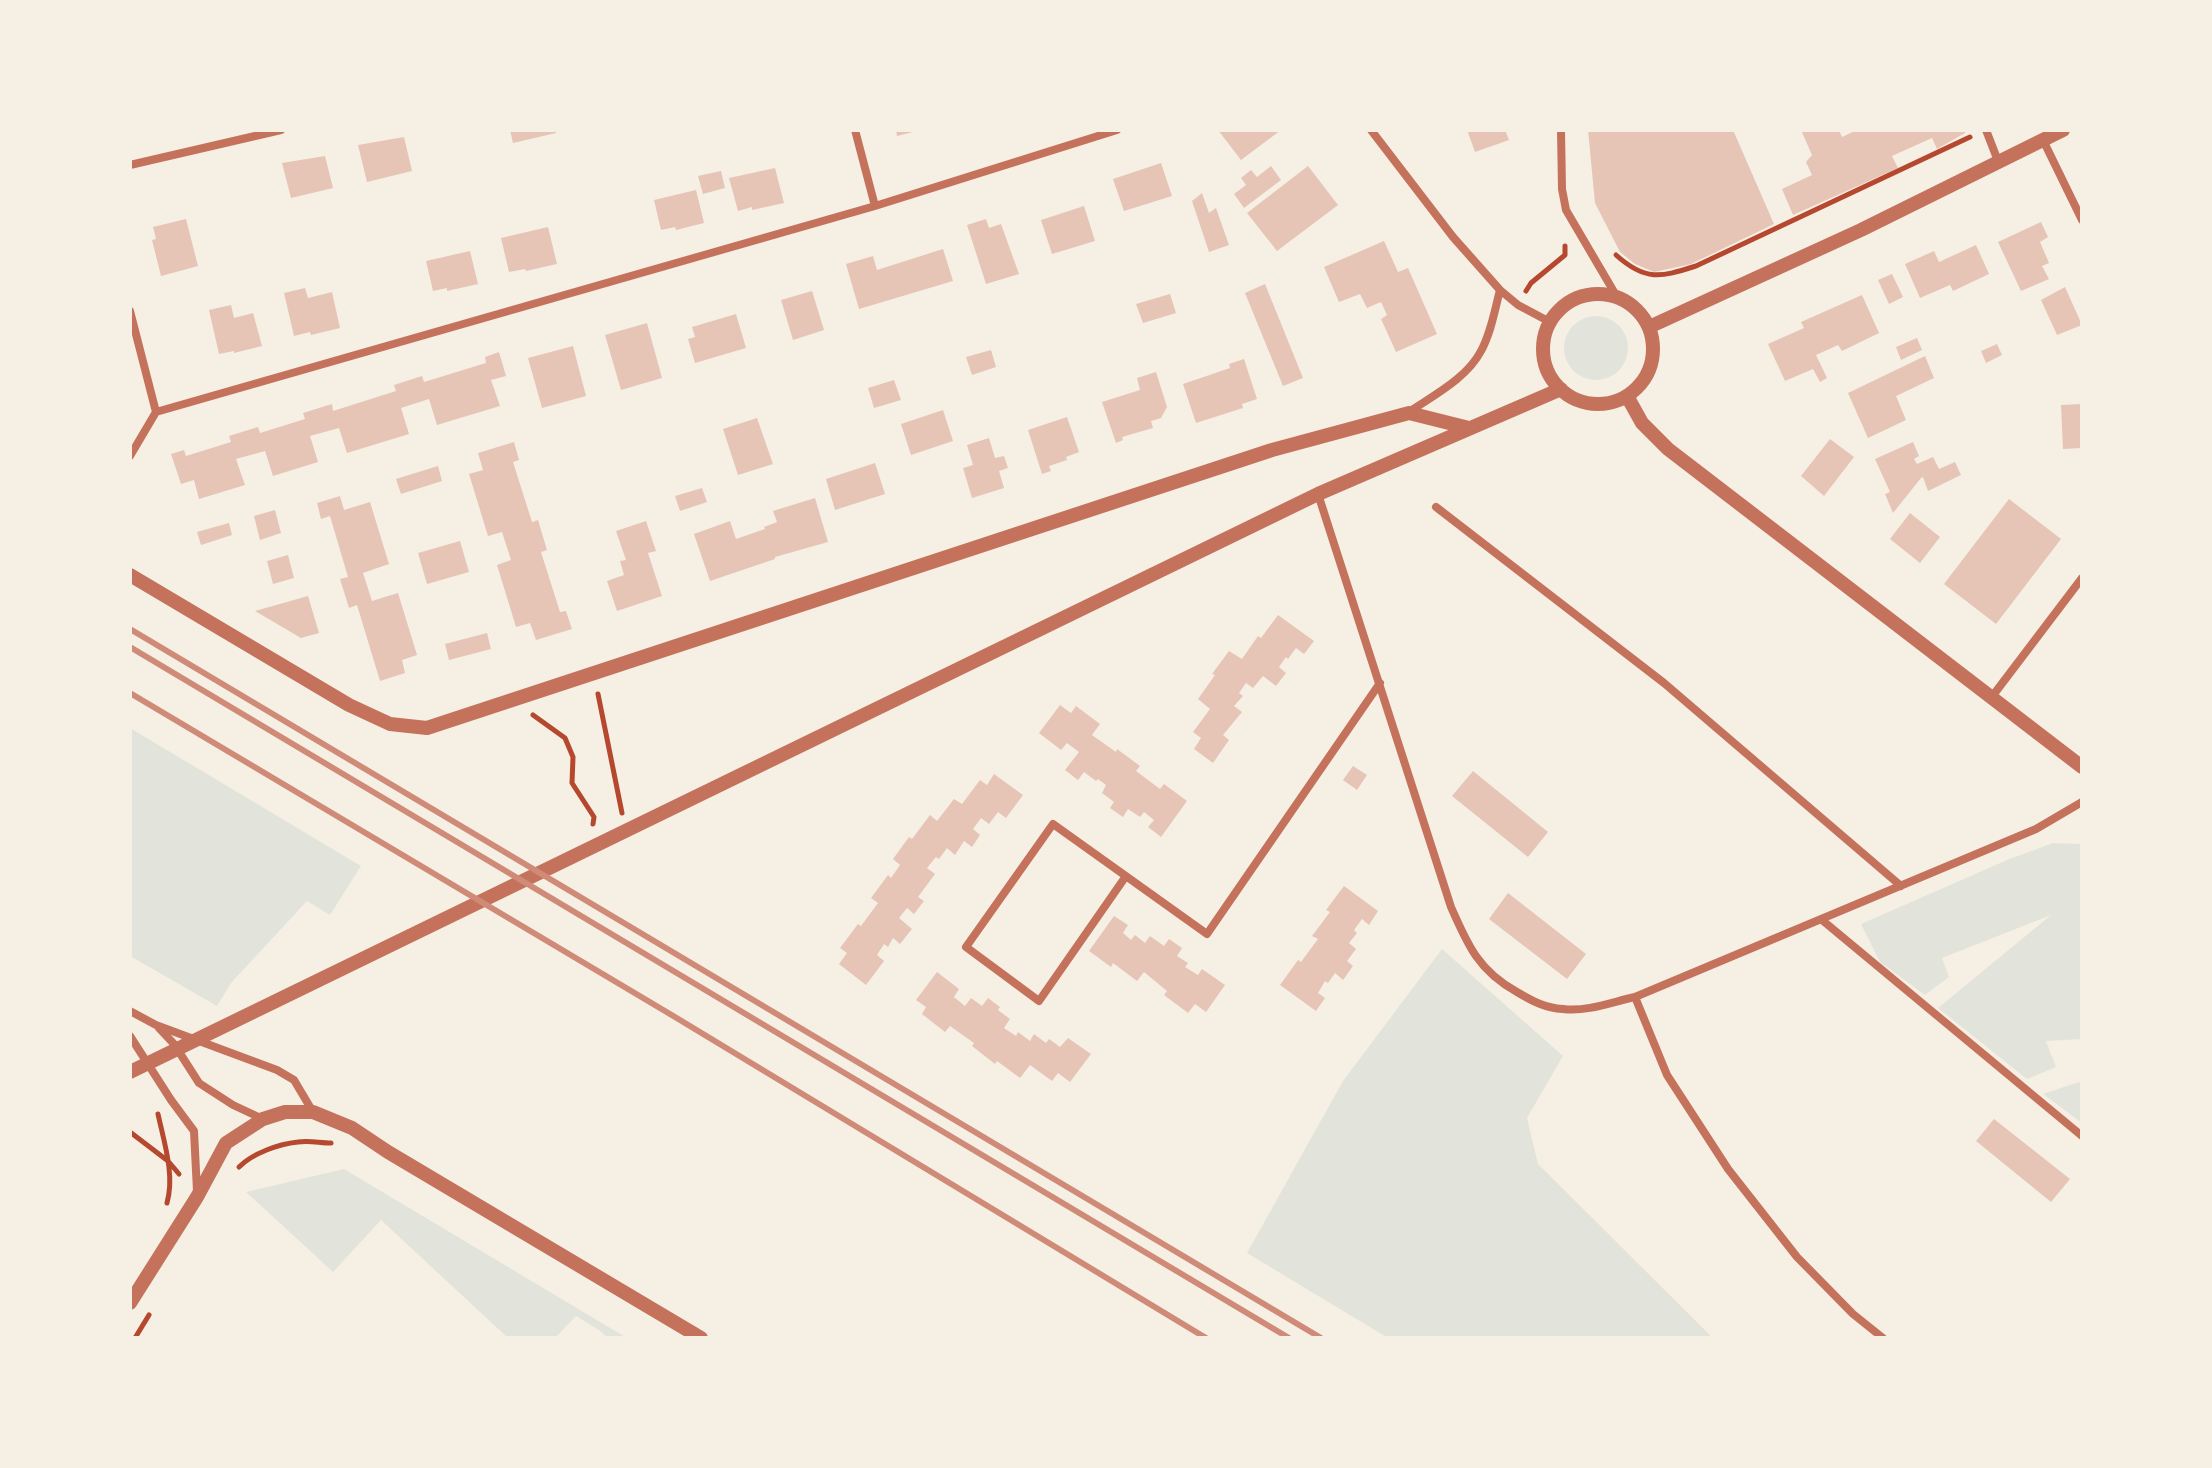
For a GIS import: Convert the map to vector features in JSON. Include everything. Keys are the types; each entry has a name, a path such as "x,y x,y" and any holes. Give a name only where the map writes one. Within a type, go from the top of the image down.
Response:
{"street":[{"path":"130,165 281,130"},
{"path":"855,130 875,206"},
{"path":"130,456 156,412 875,206 1117,130"},
{"path":"1371,130 1453,237 1500,290 1518,305 1550,322"},
{"path":"1561,130 1562,189 1566,210 1617,297"},
{"path":"1986,130 1998,161"},
{"path":"1649,327 1861,230 2063,130"},
{"path":"2043,140 2082,220"},
{"path":"130,575 349,705 390,724 427,728 1272,450 1409,413 1455,381 1472,364 1482,350 1500,290"},
{"path":"1602,294 1617,297 1641,314 1649,327 1653,342 1650,365 1639,386 1627,396 1614,402 1585,402 1561,389 1550,375 1544,357 1544,339 1559,309 1572,300 1602,294"},
{"path":"130,311 156,412"},
{"path":"130,1072 1318,494 1561,389"},
{"path":"1627,396 1642,423 1668,449 2082,767"},
{"path":"1409,413 1469,428"},
{"path":"1318,494 1451,907 1467,945 1481,965 1500,982 1537,1004 1564,1010 1591,1008 1635,997 2036,829 2082,802"},
{"path":"1436,507 1664,683 1901,886"},
{"path":"1991,698 2082,578"},
{"path":"1126,876 1039,1001 966,947 1053,824 1126,876 1207,934 1380,683"},
{"path":"1822,920 2082,1136"},
{"path":"1635,997 1667,1075 1728,1169 1797,1257 1853,1314 1883,1338"},
{"path":"130,1011 156,1025 277,1070 294,1080 313,1112"},
{"path":"156,1025 174,1044 199,1083 233,1105 263,1119"},
{"path":"130,1036 194,1131 197,1197"},
{"path":"130,1303 197,1197 226,1143 263,1119 285,1112 313,1112 352,1128 701,1338"}],"path":[{"path":"1609,245 1617,257 1651,275 1696,266 1971,137"},
{"path":"1518,305 1531,283 1565,255 1566,231 1575,227"},
{"path":"593,673 625,830"},
{"path":"514,699 544,725 565,738 573,757 572,783 594,817 592,846"},
{"path":"130,1132 168,1161 157,1109"},
{"path":"234,1173 242,1163 263,1151 299,1141 333,1143"},
{"path":"135,1338 154,1308"}],"shaded area":[{"path":"1590,316 1602,316 1619,325 1626,336 1626,360 1619,371 1602,380 1590,380 1578,375 1569,366 1564,354 1564,342 1569,330 1578,321"},
{"path":"130,728 361,866 330,915 307,901 231,983 217,1006 130,956"},
{"path":"2053,843 2082,844 2082,1039 2046,1041 2056,1067 2027,1079 1938,1008 2051,915 1942,958 1949,977 1925,995 1880,962 1861,924"},
{"path":"1442,949 1563,1056 1527,1118 1538,1164 1713,1338 1388,1338 1247,1253 1343,1081"},
{"path":"2082,1081 2082,1123 2043,1094"},
{"path":"344,1169 627,1338 608,1338 576,1316 555,1338 508,1338 381,1220 333,1272 246,1192"}],"building":[{"path":"510,130 556,130 556,133 513,143"},
{"path":"896,130 917,130 917,131 897,136"},
{"path":"1218,130 1281,130 1241,160"},
{"path":"1467,130 1505,130 1509,140 1475,152"},
{"path":"1588,130 1733,130 1774,224 1691,264 1654,272 1635,264 1620,252 1595,203"},
{"path":"1801,130 1839,130 1842,137 1857,130 1965,130 1965,133 1937,149 1932,138 1892,156 1898,168 1793,215 1782,189 1812,175 1806,162 1812,155"},
{"path":"404,137 412,171 367,182 358,145"},
{"path":"325,156 333,188 291,198 282,163"},
{"path":"1161,163 1172,196 1124,211 1113,179"},
{"path":"1271,166 1281,180 1244,208 1234,194 1246,185 1241,178 1251,170 1257,177"},
{"path":"1308,166 1338,205 1277,251 1247,213"},
{"path":"775,168 784,203 738,211 729,178"},
{"path":"721,171 725,188 703,194 698,176"},
{"path":"696,190 704,223 676,230 675,227 661,230 654,200"},
{"path":"1202,193 1209,213 1216,208 1229,245 1209,252 1192,201"},
{"path":"1084,206 1095,241 1052,254 1041,220"},
{"path":"186,219 198,266 161,276 152,240 156,239 153,227"},
{"path":"986,219 989,228 1001,224 1019,274 986,284 967,225"},
{"path":"2041,222 2048,237 2040,242 2049,263 2042,266 2049,279 2021,291 1998,242"},
{"path":"548,227 557,264 509,272 501,238"},
{"path":"1384,241 1398,272 1408,268 1437,334 1396,352 1381,319 1387,315 1381,302 1367,308 1360,294 1339,302 1324,267"},
{"path":"1976,245 1989,274 1953,291 1950,285 1920,298 1905,264 1934,251 1939,262"},
{"path":"943,249 953,281 859,309 846,264 873,256 877,270"},
{"path":"470,251 478,284 433,291 426,261"},
{"path":"1892,274 1903,297 1889,304 1878,280"},
{"path":"1265,284 1303,378 1283,386 1245,293"},
{"path":"2065,287 2082,325 2057,335 2041,300"},
{"path":"305,288 308,298 332,292 340,328 294,336 284,293"},
{"path":"812,291 824,330 793,340 781,300"},
{"path":"1170,294 1176,313 1143,323 1136,304"},
{"path":"1862,295 1879,333 1842,351 1838,345 1816,355 1827,378 1820,382 1813,369 1785,381 1768,344 1804,328 1801,322"},
{"path":"231,305 234,318 253,313 262,346 219,354 209,310"},
{"path":"736,314 746,348 695,363 688,339 695,337 692,327"},
{"path":"647,323 662,378 621,390 605,335"},
{"path":"1917,338 1922,350 1901,360 1896,347"},
{"path":"1997,344 2002,355 1986,363 1981,351"},
{"path":"573,346 586,396 542,408 528,358"},
{"path":"991,350 996,367 972,375 966,357"},
{"path":"499,352 506,376 491,380 500,406 437,425 429,399 401,408 409,434 347,453 339,428 310,436 318,462 273,476 265,451 236,459 245,485 199,499 194,480 181,484 171,454 184,450 186,456 231,442 229,436 258,427 260,433 305,419 303,413 332,404 333,411 396,391 394,385 422,376 424,382 486,363 485,357"},
{"path":"1925,356 1934,378 1896,396 1906,420 1868,438 1848,393"},
{"path":"1244,359 1257,399 1242,404 1243,408 1196,423 1183,384 1230,368 1229,364"},
{"path":"1156,372 1167,407 1161,418 1151,421 1153,428 1122,437 1123,440 1116,443 1102,402 1140,390 1137,378"},
{"path":"894,380 901,400 874,408 868,388"},
{"path":"2082,404 2082,448 2063,449 2061,405"},
{"path":"943,410 953,441 911,455 901,424"},
{"path":"1067,417 1079,452 1049,466 1051,471 1042,474 1028,430"},
{"path":"757,418 773,464 738,475 723,429"},
{"path":"989,438 995,458 1004,456 1008,468 999,471 1004,488 972,498 963,468 973,465 967,445"},
{"path":"1830,439 1854,457 1824,496 1801,476"},
{"path":"514,442 519,460 513,462 532,522 538,520 547,550 541,552 560,612 566,611 572,629 536,640 530,623 516,627 497,565 511,560 502,532 488,536 469,474 483,470 478,453"},
{"path":"1913,442 1919,456 1914,459 1917,464 1933,457 1939,469 1955,462 1961,475 1928,491 1921,478 1893,513 1885,494 1890,492 1875,459"},
{"path":"875,463 885,494 835,510 826,479"},
{"path":"438,466 442,481 401,494 396,479"},
{"path":"702,488 707,502 680,511 675,496"},
{"path":"340,496 344,510 370,502 389,564 363,573 372,601 398,593 417,655 402,660 405,673 380,681 357,605 349,608 340,579 348,577 330,516 321,519 317,503"},
{"path":"815,498 828,542 710,581 694,534 730,521 736,539 777,522 773,511"},
{"path":"2009,499 2061,539 1996,624 1944,584"},
{"path":"275,510 281,533 260,540 254,516"},
{"path":"1910,513 1940,537 1920,563 1890,539"},
{"path":"646,521 656,551 648,553 662,596 617,611 607,581 624,575 620,561 626,560 616,531"},
{"path":"229,523 232,535 201,545 197,532"},
{"path":"460,541 469,572 427,584 418,553"},
{"path":"288,555 294,578 273,584 267,561"},
{"path":"308,596 319,633 301,638 255,611"},
{"path":"1278,615 1314,641 1304,654 1296,648 1288,659 1286,657 1279,667 1286,673 1276,686 1263,676 1253,688 1246,683 1239,693 1243,696 1234,706 1242,712 1223,735 1229,740 1213,763 1194,749 1201,738 1193,732 1210,709 1198,699 1229,651 1242,659"},
{"path":"487,633 491,649 449,660 445,644"},
{"path":"1060,705 1071,713 1076,706 1100,724 1092,735 1140,766 1136,771 1160,789 1164,784 1187,801 1161,837 1148,827 1154,820 1144,812 1140,817 1128,809 1123,817 1110,808 1114,802 1102,793 1106,785 1098,779 1096,781 1084,772 1078,780 1065,770 1079,752 1067,743 1061,750 1039,733"},
{"path":"1353,766 1367,775 1357,790 1343,780"},
{"path":"1473,771 1548,832 1528,857 1452,796"},
{"path":"994,774 1023,795 1006,818 998,812 989,824 981,818 973,829 980,835 972,847 964,841 955,855 947,848 939,859 936,857 927,868 935,874 918,897 924,901 914,914 907,908 899,918 912,929 900,944 893,938 888,947 884,944 877,955 884,961 866,985 839,964 847,953 840,948 878,903 871,898 888,875 891,878 900,865 893,859 930,815 937,821 954,799 962,804 980,780 987,785"},
{"path":"1344,886 1378,911 1369,925 1362,919 1354,930 1357,933 1349,943 1356,949 1347,961 1353,966 1343,980 1335,973 1328,983 1325,981 1318,993 1325,998 1316,1011 1280,985 1318,939 1312,936"},
{"path":"1508,893 1586,954 1567,979 1489,919"},
{"path":"1114,916 1128,925 1123,933 1131,940 1135,935 1145,943 1150,936 1164,946 1169,939 1182,948 1177,956 1188,963 1185,967 1198,975 1202,969 1225,985 1206,1012 1195,1004 1188,1013 1164,995 1167,991 1144,972 1137,981 1113,963 1111,967 1089,951"},
{"path":"937,972 959,989 954,997 965,1006 971,998 982,1006 988,998 1000,1007 998,1010 1010,1019 1004,1028 1016,1036 1018,1032 1030,1041 1034,1034 1046,1043 1049,1039 1060,1047 1068,1038 1091,1054 1070,1082 1058,1073 1052,1081 1030,1065 1020,1078 997,1061 995,1064 972,1046 974,1043 950,1026 945,1032 922,1014 926,1007 916,1000"},
{"path":"1994,1119 2070,1179 2051,1202 1976,1141"}],"railway":[{"path":"130,629 1321,1338"},
{"path":"130,647 1289,1338"},
{"path":"130,693 1206,1338"}]}
